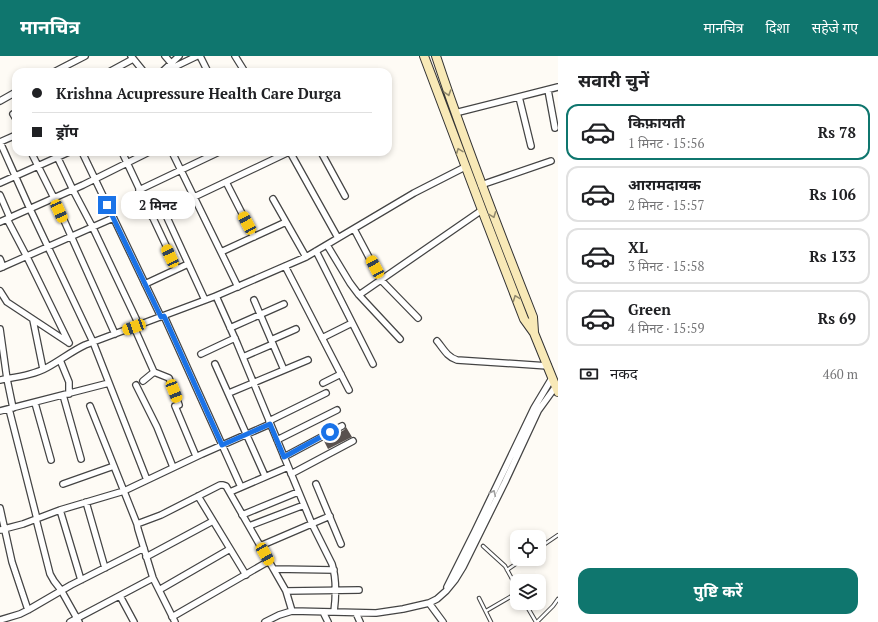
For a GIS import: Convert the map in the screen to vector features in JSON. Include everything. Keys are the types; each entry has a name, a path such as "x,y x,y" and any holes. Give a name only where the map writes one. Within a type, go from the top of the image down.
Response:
{"main road":[{"path":"424,56 524,319 534,332 555,385"},
{"path":"436,56 481,185 533,317 534,332"}],"street":[{"path":"70,56 74,62"},
{"path":"62,68 85,56"},
{"path":"165,56 171,63"},
{"path":"167,68 179,56"},
{"path":"172,68 199,56 206,68"},
{"path":"235,56 243,68"},
{"path":"115,68 132,58 141,68"},
{"path":"455,113 558,87"},
{"path":"548,90 555,128"},
{"path":"0,100 12,94"},
{"path":"520,97 531,146"},
{"path":"12,137 0,142 93,342 147,480"},
{"path":"33,156 54,198 115,334"},
{"path":"0,183 38,166 55,156"},
{"path":"57,156 72,190 93,228 136,326 154,372 169,378 177,406 196,456"},
{"path":"84,156 145,284 162,316 241,487"},
{"path":"124,156 177,269"},
{"path":"0,222 72,190 140,156"},
{"path":"174,156 238,287"},
{"path":"139,190 211,156"},
{"path":"152,217 281,156"},
{"path":"291,156 338,238"},
{"path":"323,156 345,196"},
{"path":"481,185 551,161"},
{"path":"0,380 20,377 47,368 77,348 216,296 285,266 327,245 414,193 465,167"},
{"path":"226,182 254,237"},
{"path":"0,195 8,219 69,343"},
{"path":"273,199 306,256"},
{"path":"359,295 482,210"},
{"path":"164,211 205,300"},
{"path":"0,259 2,268 114,218"},
{"path":"222,252 286,222"},
{"path":"354,229 381,280 418,318"},
{"path":"327,245 359,295 400,339"},
{"path":"316,251 373,364"},
{"path":"145,284 188,264"},
{"path":"285,266 349,390"},
{"path":"0,291 7,302 77,348"},
{"path":"216,296 254,383 298,492 332,564 336,590 334,612"},
{"path":"254,300 284,370"},
{"path":"230,328 284,304"},
{"path":"33,320 42,369"},
{"path":"322,338 352,323"},
{"path":"0,329 11,409 50,574 78,620"},
{"path":"243,357 296,329"},
{"path":"201,354 235,338"},
{"path":"437,341 448,356 457,360 548,366"},
{"path":"60,360 69,382 69,394"},
{"path":"229,393 308,360"},
{"path":"216,364 265,476"},
{"path":"143,381 154,372"},
{"path":"323,382 341,374"},
{"path":"0,412 109,383"},
{"path":"136,385 157,427 173,467"},
{"path":"265,622 279,615 292,611 376,613 403,609 429,603 437,599 455,580 466,562 538,411 555,385"},
{"path":"2,530 60,510 124,491 196,456 270,423 326,393"},
{"path":"63,395 81,459"},
{"path":"35,402 51,460"},
{"path":"90,406 137,524 153,578 174,620 269,561"},
{"path":"277,440 337,410"},
{"path":"284,457 342,426"},
{"path":"291,474 353,441"},
{"path":"63,484 114,466"},
{"path":"230,492 288,467"},
{"path":"316,484 341,544"},
{"path":"137,524 161,515 220,485 226,486 286,591 292,611"},
{"path":"242,515 298,492"},
{"path":"198,496 246,575"},
{"path":"86,502 105,568"},
{"path":"249,526 304,505"},
{"path":"0,508 2,530 28,610"},
{"path":"60,510 81,580"},
{"path":"260,546 330,516"},
{"path":"146,557 213,521"},
{"path":"0,620 28,610 61,590 144,548"},
{"path":"159,590 230,549"},
{"path":"274,569 334,570"},
{"path":"70,622 78,620 153,578"},
{"path":"286,591 359,590"},
{"path":"120,596 134,622"},
{"path":"429,603 443,622"},
{"path":"323,612 328,622"},
{"path":"356,613 360,622"},
{"path":"275,622 279,615"}],"lane":[{"path":"546,543 558,535"},
{"path":"483,546 500,560 510,575"},
{"path":"507,570 513,566"},
{"path":"486,611 510,597"},
{"path":"479,598 491,622"},
{"path":"529,610 536,622 553,606 558,599"}],"building":[{"path":"346,427 352,437 328,449 324,441 344,430"}],"route":[{"path":"107,205 161,317 164,316 222,445 270,424 284,457 330,432"}]}
